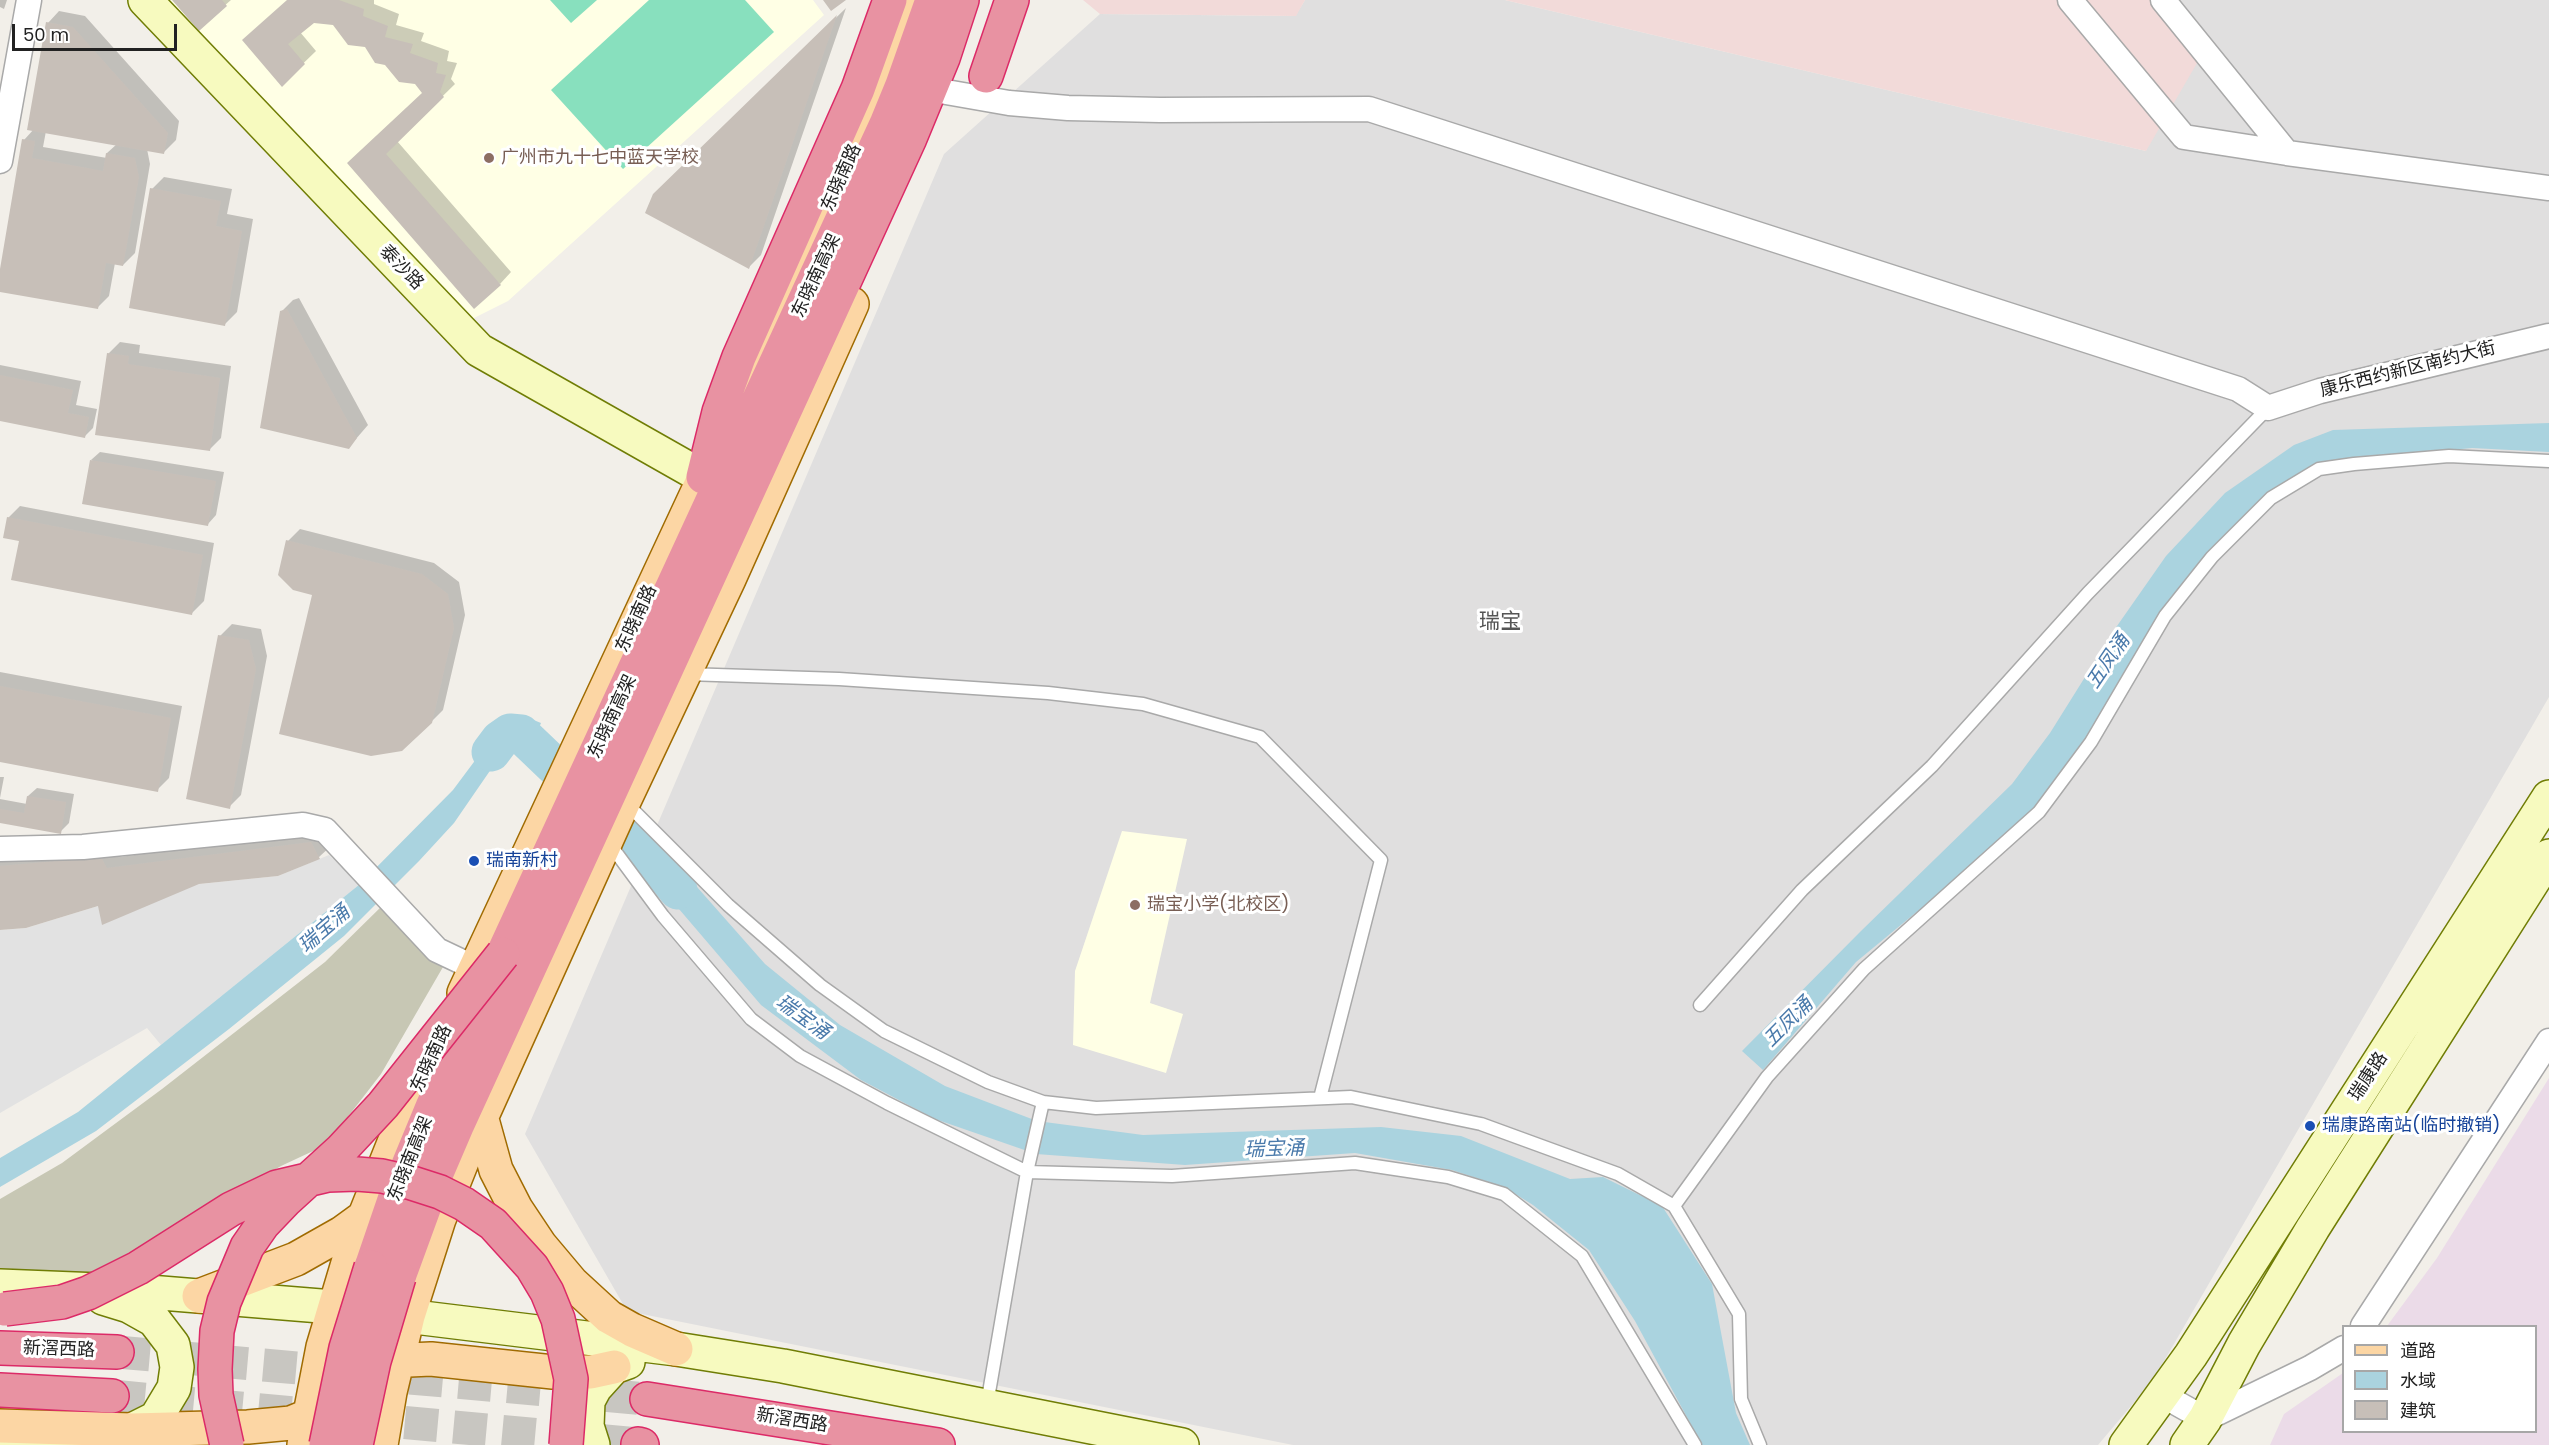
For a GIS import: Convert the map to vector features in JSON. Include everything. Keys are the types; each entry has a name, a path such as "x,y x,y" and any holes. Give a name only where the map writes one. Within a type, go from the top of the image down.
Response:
{"highway":[{"path":"703,477 719,412 740,357 858,89 890,0"},
{"name":"东晓南高架","path":"326,1445 346,1347 392,1203 489,961 886,124 932,0"},
{"name":"东晓南高架","path":"356,1445 383,1329 437,1173 864,242 929,95 962,0"},
{"path":"986,76 1012,0"},
{"path":"227,1445 216,1395 217,1331 224,1302 247,1247 263,1224 285,1201 341,1150 383,1105 489,961"},
{"path":"0,1309 62,1302 88,1293 138,1268 231,1209 277,1187 328,1175 357,1174 412,1183 440,1192 464,1204 493,1224 514,1245 537,1276 558,1319 567,1350 571,1379 566,1445"},
{"name":"新滘西路","path":"0,1348 117,1352"},
{"path":"0,1390 112,1396"},
{"name":"新滘西路","path":"647,1399 938,1445"}],"main road":[{"name":"泰沙路","path":"145,0 478,350 703,477"},
{"name":"东晓南路","path":"310,1435 333,1307 364,1217 396,1138 489,961 703,477 859,138 891,65 914,0"},
{"path":"381,1445 408,1316 439,1219 481,1116 624,801 685,674 946,92 978,0"},
{"name":"瑞康路","path":"2126,1445 2164,1396 2549,797"},
{"name":"瑞康路","path":"2187,1445 2205,1419 2244,1344 2313,1228 2549,856"},
{"path":"481,1116 496,1170 516,1209 540,1245 572,1282 609,1317 632,1330 676,1348"},
{"path":"199,1296 296,1259 342,1233 364,1217"},
{"path":"0,1286 199,1296 333,1307 676,1348 987,1405 1182,1445"},
{"path":"72,1289 129,1306 154,1320 174,1345 177,1367 174,1388 156,1418 132,1430"},
{"path":"310,1435 323,1410 354,1387 408,1316"},
{"path":"310,1435 338,1414 378,1370 397,1363 431,1359 553,1372 591,1372 676,1348"},
{"path":"593,1445 587,1426 588,1401 595,1388 614,1366"},
{"path":"0,1426 132,1430 248,1427 291,1423 310,1435"},
{"path":"0,1440 68,1445"}],"street":[{"path":"0,161 29,0"},
{"path":"2070,0 2184,137 2549,188"},
{"path":"2163,0 2287,153"},
{"path":"946,92 1009,103 1068,108 1369,109 2238,389 2268,408"},
{"name":"康乐西约新区南约大街","path":"2268,408 2320,391 2549,336"},
{"path":"0,849 83,847 303,825 325,830 437,950 489,961"},
{"path":"2364,1325 2549,1041"},
{"path":"2164,1396 2205,1419 2310,1368 2342,1349"}],"lane":[{"path":"1700,1005 1802,890 1932,766 2088,593 2268,408"},
{"path":"1674,1206 1767,1077 1864,969 2039,812 2091,742 2165,616 2212,557 2271,498 2319,469 2354,464 2449,456 2549,461"},
{"path":"685,674 839,679 1048,693 1143,704 1260,737 1381,860 1320,1098"},
{"path":"624,801 728,905 820,985 884,1031 988,1082 1043,1102 1096,1107 1350,1097 1481,1124 1618,1174 1674,1206 1739,1314 1742,1399 1760,1445"},
{"path":"607,840 663,916 751,1018 800,1056 887,1103 1027,1172 1173,1176 1355,1163 1449,1177 1504,1194 1582,1256 1695,1445"},
{"path":"987,1405 1027,1172 1043,1102"}],"shaded area":[{"name":"广州市九十七中蓝天学校","path":"160,0 813,0 824,15 508,301 468,321"},
{"path":"1083,0 1305,0 1296,16 1100,14"},
{"path":"1305,0 1505,0 2146,151 2163,0 2549,0 2549,697 2153,1380 2098,1445 1293,1445 627,1311 525,1134 944,154 1100,14 1295,16"},
{"path":"1505,0 2163,0 2204,51 2146,151"},
{"name":"瑞宝小学(北校区)","path":"1122,831 1187,839 1150,1003 1183,1014 1166,1073 1073,1045 1075,971"},
{"path":"329,855 360,884 161,1045 147,1028 0,1113 0,930 26,928 98,906 199,884 278,876"},
{"path":"385,903 443,967 381,1074 326,1145 281,1166 84,1279 0,1274 0,1199 62,1163 162,1089 325,962"},
{"path":"2549,1078 2549,1445 2270,1445 2284,1414 2342,1374 2342,1433 2537,1433 2537,1325 2388,1325 2437,1258"}],"green space":[{"path":"550,0 597,0 571,23"},
{"path":"649,0 745,0 774,32 623,169 551,90"}],"water":[{"name":"五凤涌","path":"2549,423 2549,452 2472,448 2317,463 2268,496 2210,553 2088,738 2037,807 1942,891 1856,962 1763,1070 1742,1051 2012,784 2050,733 2117,626 2166,556 2225,493 2294,445 2333,430"},
{"path":"521,715 541,723 527,755 507,746 454,823 344,936 229,1029 96,1131 0,1187 0,1158 78,1112 360,884 453,790 503,723"},
{"path":"652,836 765,964 840,1025 945,1086 1037,1121 1143,1135 1381,1127 1461,1136 1570,1179 1603,1177 1662,1206 1712,1284 1736,1413 1750,1445 1702,1445 1635,1321 1589,1250 1533,1205 1504,1187 1452,1170 1355,1153 1185,1165 1036,1154 935,1119 861,1080 761,1005 638,861"}],"building":[{"path":"172,0 222,0 227,6 199,31"},
{"path":"287,0 339,0 364,9 363,16 388,26 385,37 413,44 410,53 438,63 436,73 446,75 440,92 444,97 386,154 501,285 474,309 347,163 422,93 415,84 399,82 385,65 375,63 365,47 348,45 333,25 314,23 288,44 305,64 282,87 242,40"},
{"path":"823,0 846,0 831,11"},
{"path":"837,15 749,269 645,213 653,194"},
{"path":"46,22 73,27 168,133 164,154 27,130"},
{"path":"22,139 35,141 32,158 103,171 106,153 135,158 139,177 123,266 106,263 98,309 0,292 0,269"},
{"path":"150,188 221,201 216,226 242,231 225,326 129,308"},
{"path":"287,309 357,438 349,449 260,428 280,311"},
{"path":"107,353 129,356 128,364 220,378 210,451 95,435"},
{"path":"0,375 73,390 68,413 89,417 85,438 0,421"},
{"path":"90,460 216,481 208,526 82,504"},
{"path":"7,517 203,555 192,615 11,580 19,541 3,538"},
{"path":"286,540 422,574 448,594 454,628 432,723 402,751 371,756 279,734 312,595 293,590 278,575"},
{"path":"218,635 249,640 256,669 230,809 186,799"},
{"path":"0,686 171,718 158,792 0,762"},
{"path":"27,796 66,802 61,834 0,823 0,809 24,813"},
{"path":"311,842 320,859 278,876 199,884 102,925 98,906 26,928 0,930 0,866 101,857 107,868"}],"waterway":[{"name":"瑞宝涌","path":"491,752 500,740 510,733 521,734 654,861 678,890"}],"tunnel":[{"path":"117,1352 647,1399"},
{"path":"112,1396 305,1414"},
{"path":"356,1418 638,1444"}],"place":[{"name":"广州市九十七中蓝天学校","path":"489,158"},
{"name":"瑞南新村","path":"474,861"},
{"name":"瑞宝小学(北校区)","path":"1135,905"},
{"name":"瑞康路南站(临时撤销)","path":"2310,1126"}],"district":[{"name":"瑞宝","path":"1500,623"}]}
